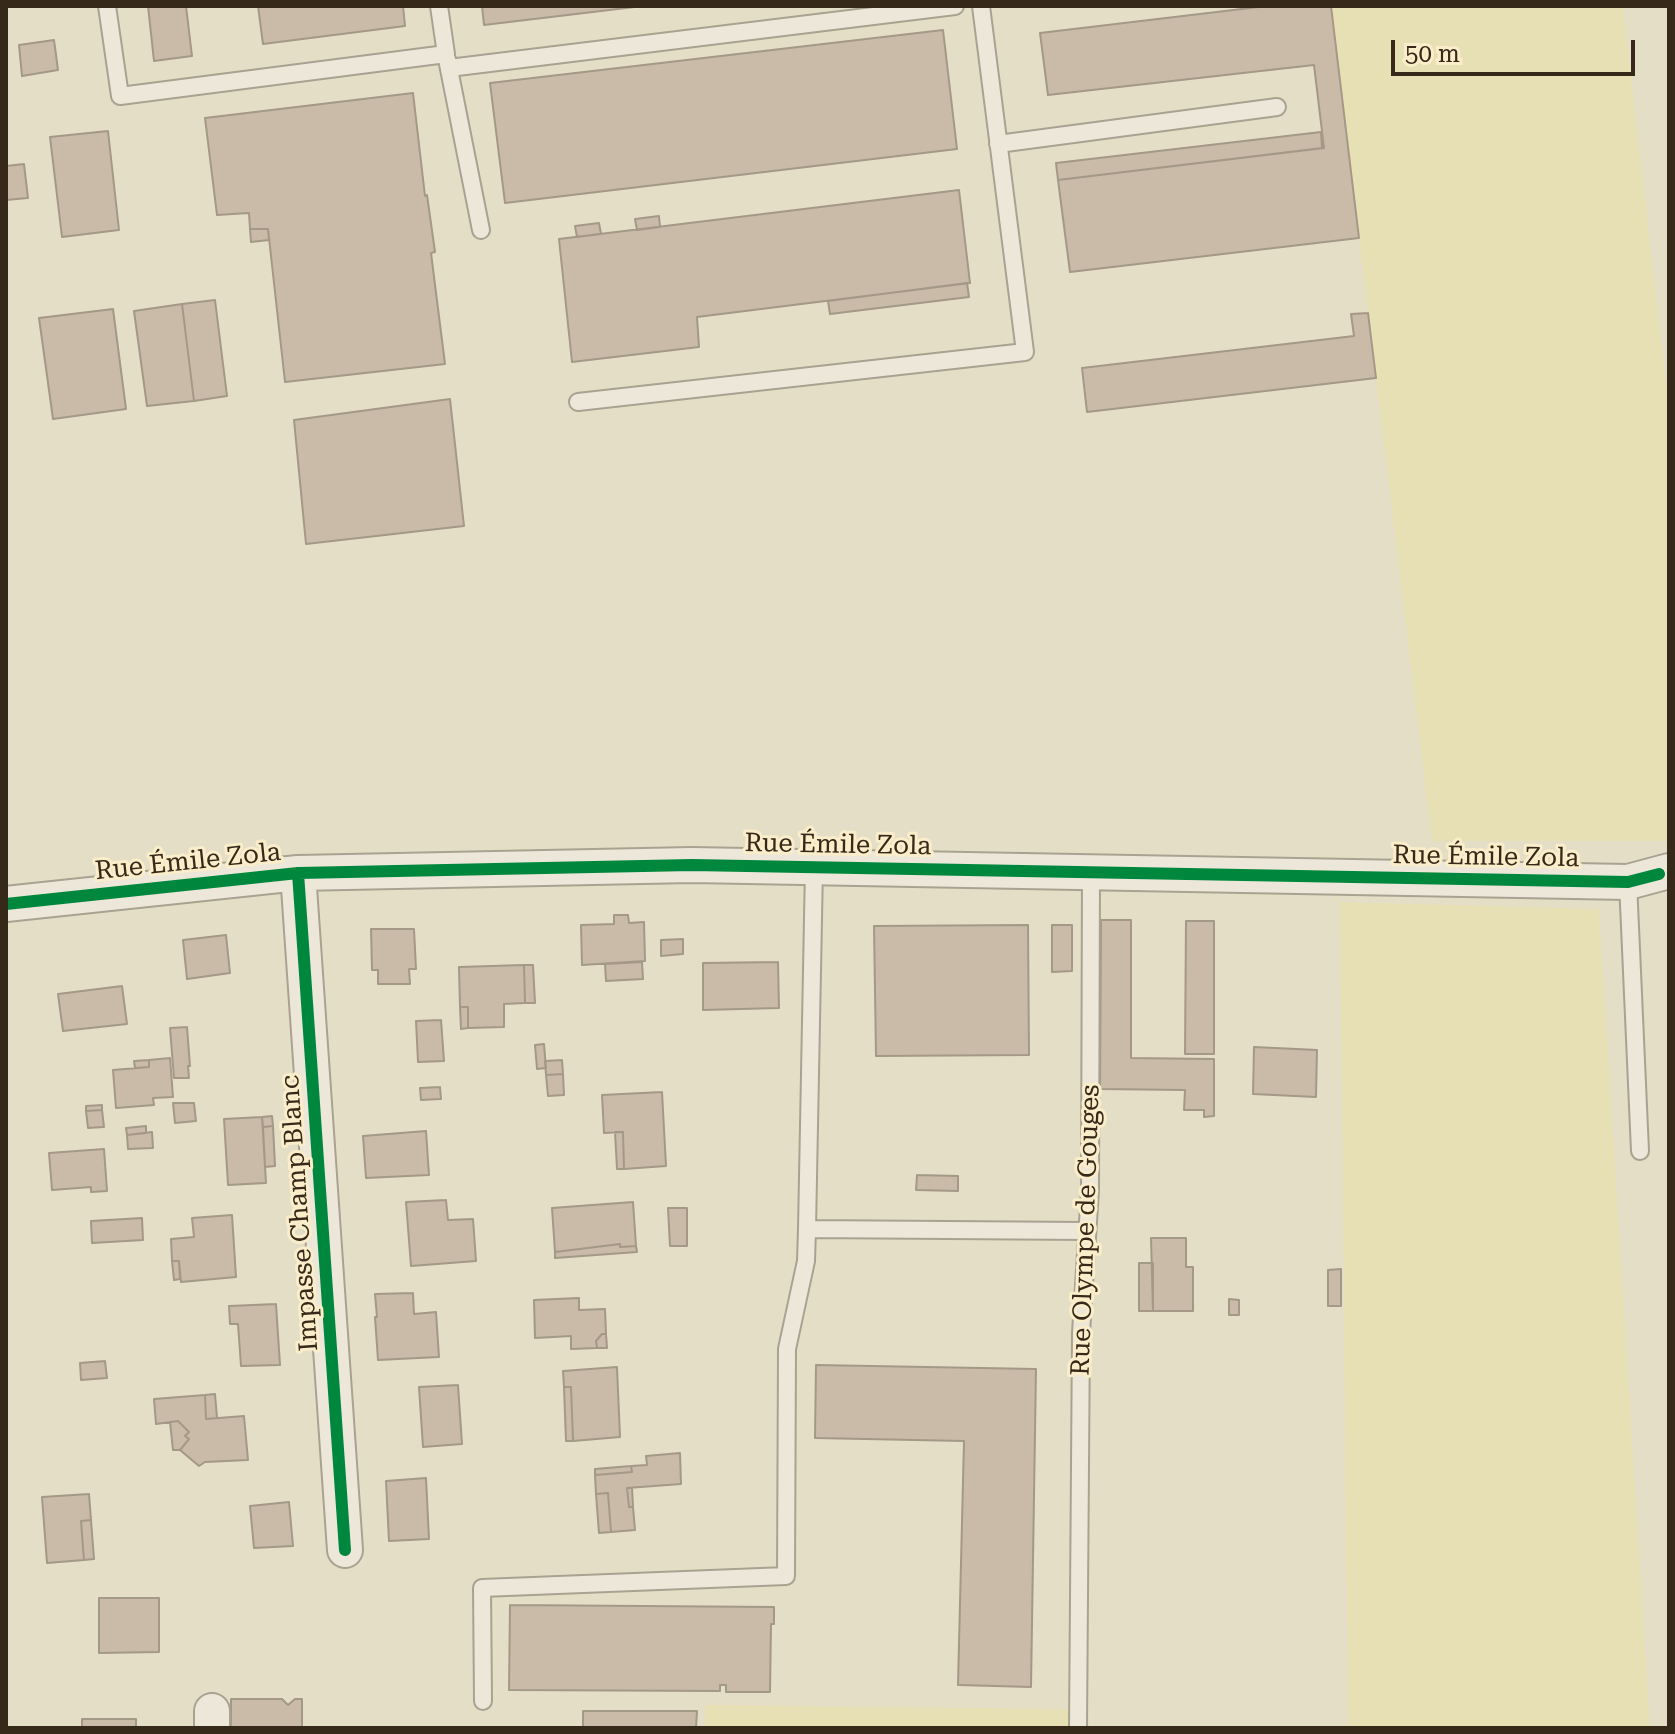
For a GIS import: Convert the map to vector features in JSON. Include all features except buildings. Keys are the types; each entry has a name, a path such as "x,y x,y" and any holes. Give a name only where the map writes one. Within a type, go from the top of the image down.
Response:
{"street":[{"name":"Rue Émile Zola","path":"6,904 298,873 692,865 1628,882 1669,871"},
{"name":"Impasse Champ Blanc","path":"298,873 345,1550"}],"lane":[{"path":"107,6 120,96 955,6"},
{"path":"439,6 481,230"},
{"path":"578,402 1025,352 981,6"},
{"path":"998,144 1277,107"},
{"path":"483,1701 482,1588 786,1576 787,1349 806,1261 814,867"},
{"name":"Rue Olympe de Gouges","path":"1078,1728 1081,1333 1090,1174 1091,871"},
{"path":"1628,882 1640,1151"},
{"path":"807,1229 1087,1231"}],"shaded area":[{"path":"1331,6 1623,6 1669,410 1669,841 1432,841"},
{"path":"1340,902 1599,909 1650,1728 1348,1728"},
{"path":"705,1705 1070,1709 1070,1728 705,1728"}],"cycle path":[{"path":"6,904 298,873 692,865 1628,882 1659,874"},
{"path":"298,873 345,1550"}]}
